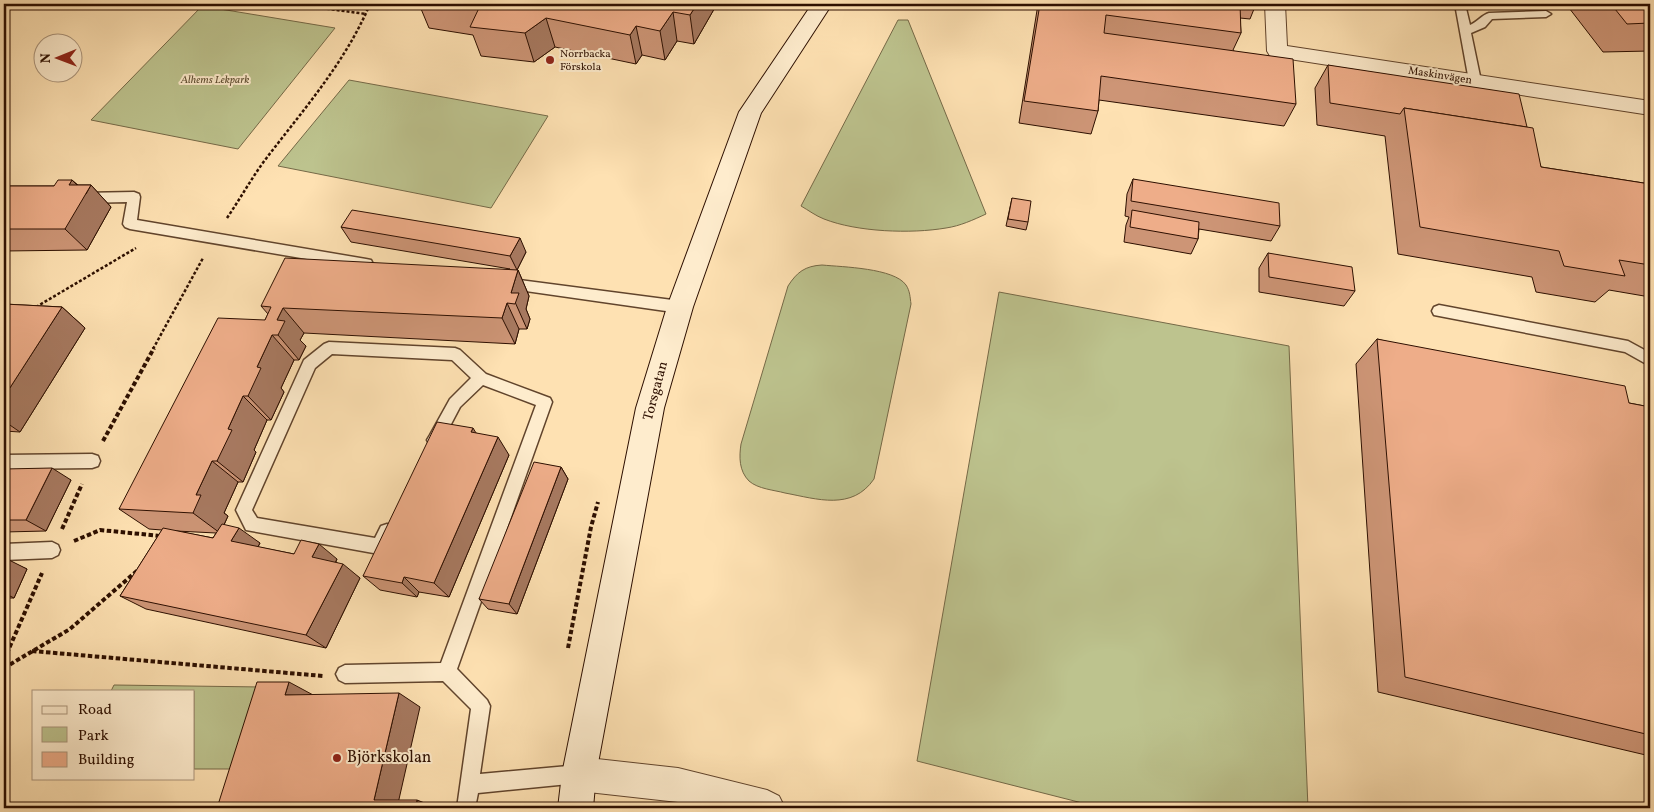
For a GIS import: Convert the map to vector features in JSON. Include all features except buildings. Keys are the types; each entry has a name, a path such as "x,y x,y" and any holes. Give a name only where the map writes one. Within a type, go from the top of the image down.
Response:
{"main road":[{"name":"Torsgatan","path":"574,808 650,408 680,307 750,112 822,4"},
{"name":"Maskinvägen","path":"1275,4 1277,51 1650,108"},
{"path":"579,774 678,785 767,808"}],"lane":[{"path":"1460,4 1475,81"},
{"path":"1466,31 1481,25 1489,16 1490,4"},
{"path":"1489,16 1546,14"},
{"path":"69,198 134,197 130,224 377,265"},
{"path":"493,282 680,307"},
{"path":"1439,311 1628,347 1650,360"},
{"path":"392,521 379,546 252,525 244,510 310,364 329,348 456,354 480,378 545,402 447,672"},
{"path":"428,453 455,403 480,378"},
{"path":"4,462 92,461"},
{"path":"4,552 52,550"},
{"path":"345,674 447,672 482,706 466,808"},
{"path":"470,784 579,774"}],"path":[{"path":"292,4 366,14"},
{"path":"4,660 92,461 213,239 268,156 334,70 370,4"},
{"path":"34,308 165,230"},
{"path":"52,550 100,530 165,536"},
{"path":"4,668 70,629 143,566"},
{"path":"32,651 327,676 345,674"}],"green space":[{"name":"Alhems Lekpark","path":"202,6 335,28 238,149 91,120"},
{"path":"898,20 908,20 986,214 956,226 917,231 884,231 852,227 824,219 801,206"},
{"path":"349,80 548,116 491,208 278,166"},
{"path":"822,265 867,269 891,275 900,279 906,285 911,304 874,479 855,496 833,500 809,498 757,486 749,481 743,473 740,459 741,444 788,286 802,271"},
{"path":"999,292 1289,346 1308,808 1102,808 917,761"},
{"path":"114,685 262,687 234,769 195,769 195,690 112,690"}],"place":[{"name":"Norrbacka Förskola","path":"550,60"},
{"name":"Björkskolan","path":"337,758"}]}
